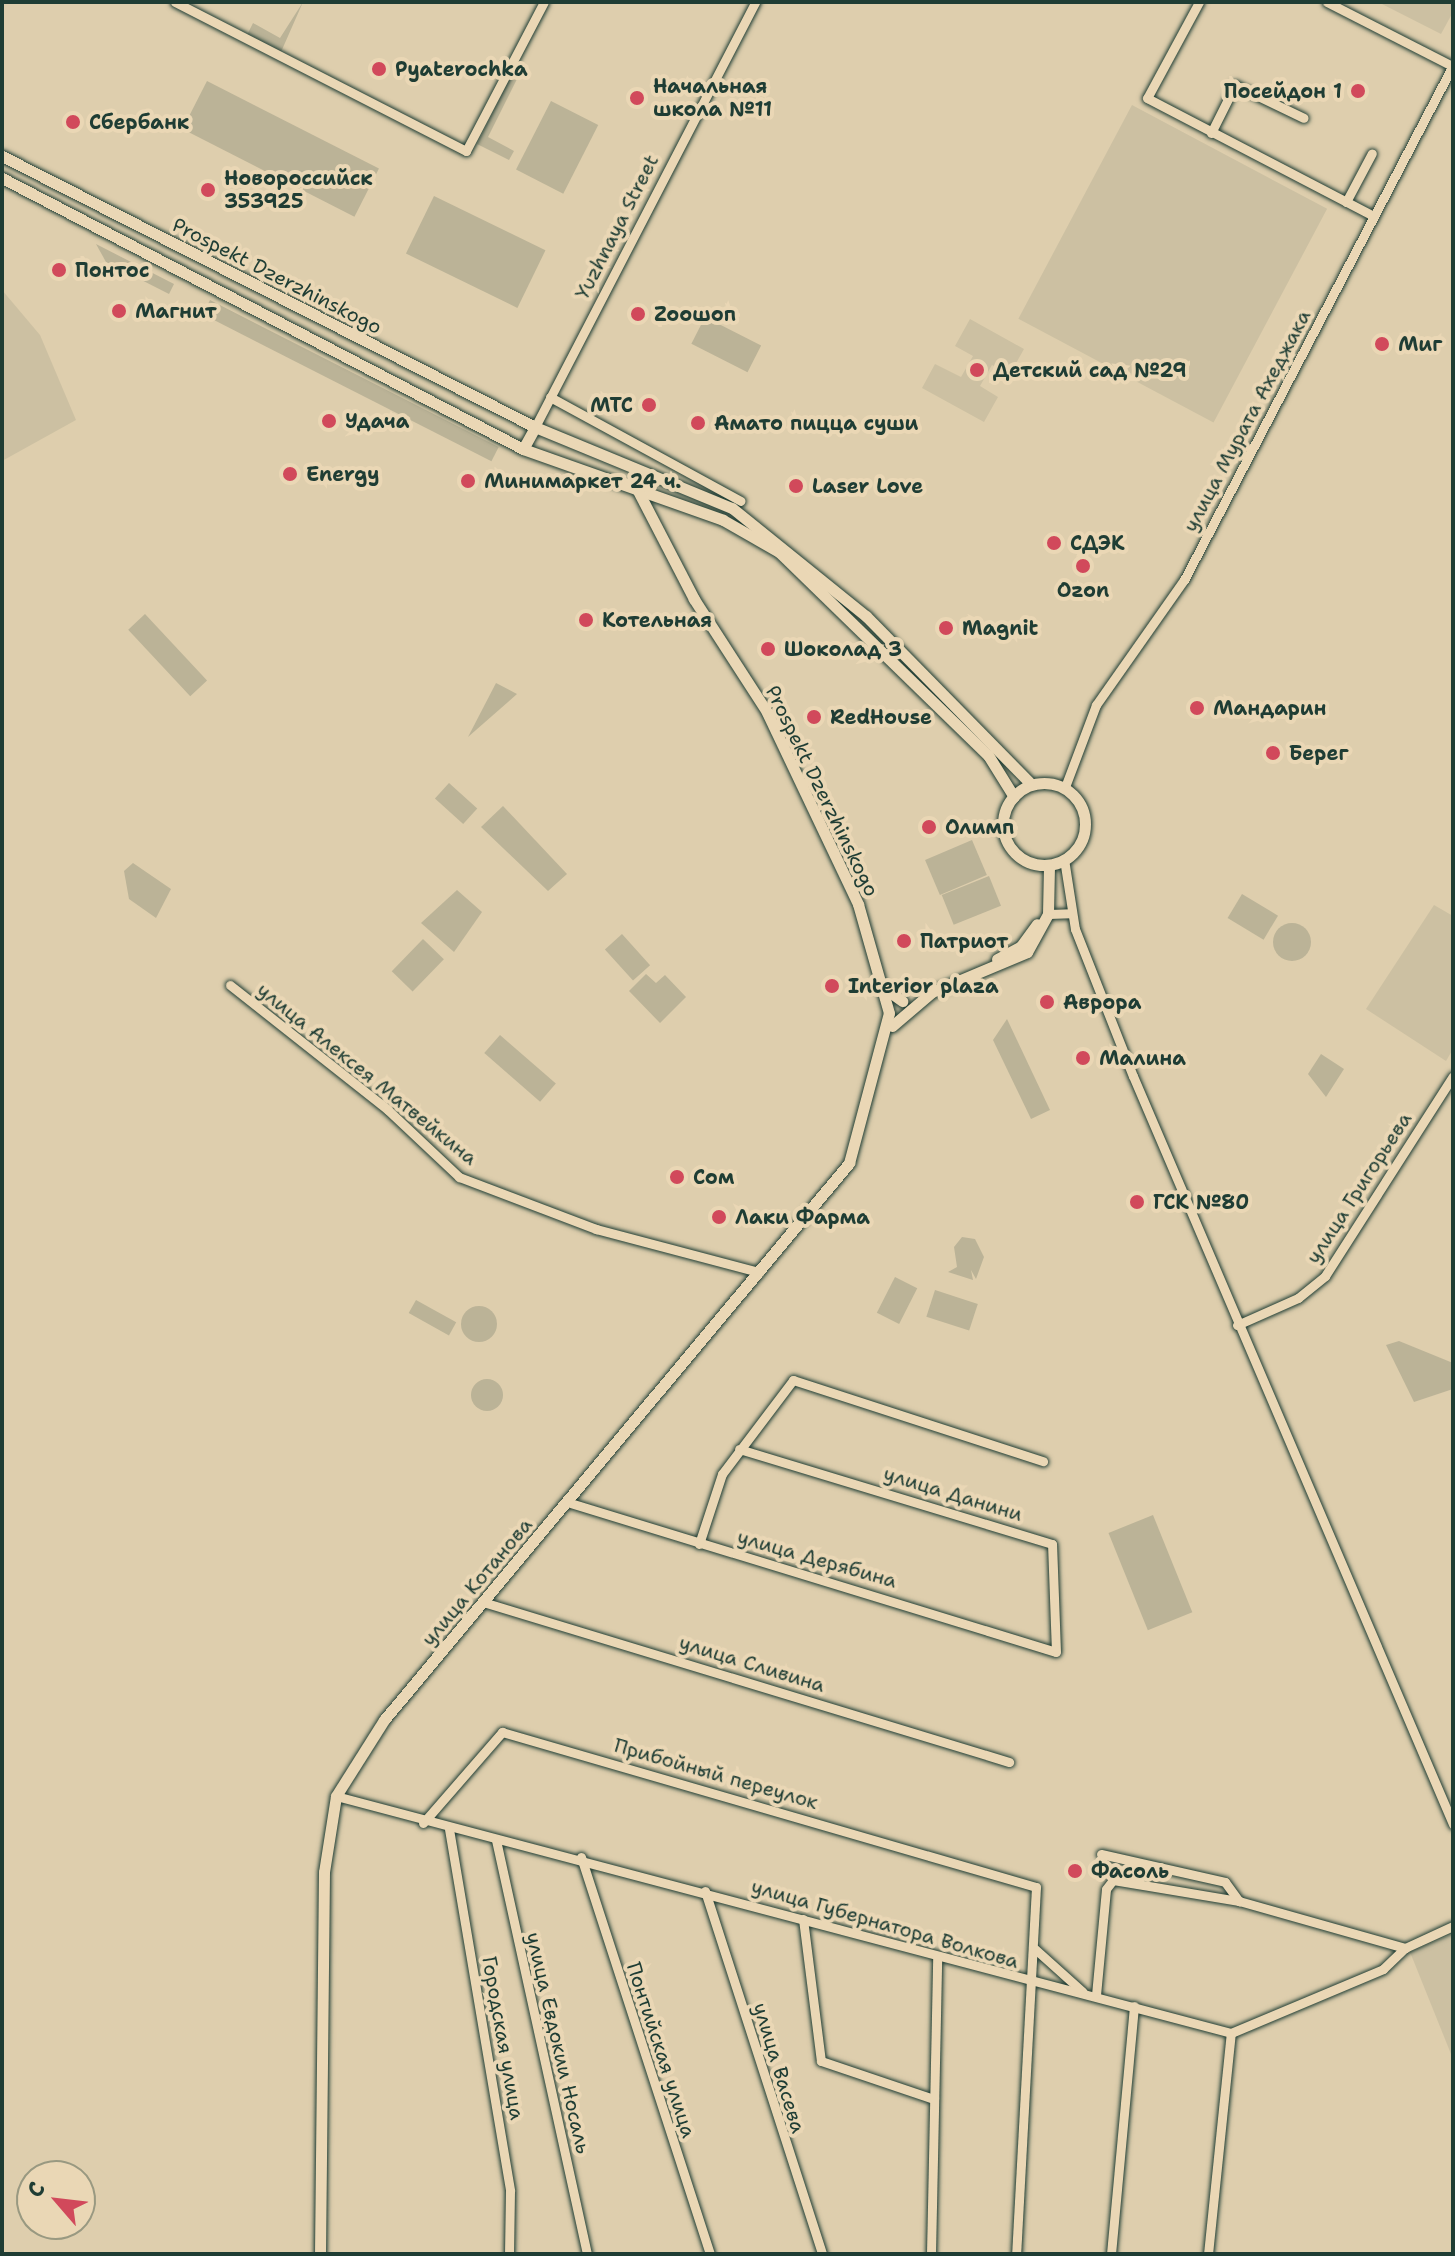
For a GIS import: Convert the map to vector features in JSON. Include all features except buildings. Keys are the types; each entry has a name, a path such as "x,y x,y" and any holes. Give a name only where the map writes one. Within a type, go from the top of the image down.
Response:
{"street":[{"path":"175,2 466,151 544,2"},
{"name":"Yuzhnaya Street","path":"535,427 755,2"},
{"path":"1199,2 1146,93 1211,133 1374,216"},
{"path":"1327,2 1453,66"},
{"name":"улица Мурата Ахеджака","path":"1065,787 1096,705 1184,580 1453,66"},
{"path":"1211,133 1235,85 1304,118"},
{"path":"1346,202 1372,153"},
{"name":"Prospekt Dzerzhinskogo","path":"2,156 535,427 732,508 782,541 1031,784"},
{"name":"Prospekt Dzerzhinskogo","path":"2,178 523,449 654,494 779,552 988,755 1014,797"},
{"path":"550,397 741,501"},
{"path":"523,449 535,427"},
{"name":"Prospekt Dzerzhinskogo","path":"636,487 694,599 767,712 858,904 887,990 889,1013"},
{"path":"649,510 654,494"},
{"path":"889,1013 902,1001 1021,946 1043,911 1031,867 1004,834 1014,797 1031,784 1065,787 1084,818 1077,846 1064,859 1049,866 1031,867"},
{"path":"1064,859 1071,913 1237,1325 1453,1824"},
{"path":"867,1111 896,1016 932,992 1018,959 1048,914 1049,866"},
{"path":"1048,914 1071,913"},
{"name":"улица Алексея Матвейкина","path":"230,985 388,1110 459,1177 596,1229 759,1272"},
{"path":"887,990 902,1001"},
{"name":"улица Котанова","path":"320,2254 324,1872 336,1796 362,1749 849,1163 867,1111 889,1013"},
{"name":"улица Григорьева","path":"1237,1325 1298,1298 1325,1276 1453,1076"},
{"path":"699,1544 722,1474 793,1380 1043,1461"},
{"name":"улица Данини","path":"739,1449 1052,1544 1056,1652"},
{"name":"улица Дерябина","path":"567,1502 1056,1652"},
{"name":"улица Сливина","path":"483,1602 1009,1762"},
{"name":"Прибойный переулок","path":"423,1823 502,1732 1036,1887 1035,1949"},
{"name":"улица Губернатора Волкова","path":"336,1796 423,1823 581,1857 1032,1984 1096,1995 1231,2033"},
{"name":"Городская улица","path":"449,1829 510,2191 509,2254"},
{"name":"улица Евдокии Носаль","path":"496,1840 587,2254"},
{"path":"1101,1854 1225,1882 1239,1901"},
{"name":"Понтийская улица","path":"581,1857 710,2254"},
{"path":"1096,1995 1106,1889 1113,1880 1239,1901 1406,1947"},
{"name":"улица Васева","path":"705,1891 822,2254"},
{"path":"803,1919 821,2061 934,2099"},
{"path":"1208,2254 1231,2033 1383,1969 1406,1947 1453,1926"},
{"path":"1016,2254 1035,1949"},
{"path":"1035,1949 1084,1993"},
{"path":"931,2254 937,1958"},
{"path":"1111,2254 1134,2006"}],"shaded area":[{"path":"303,2 281,52 247,35 253,23 280,38"},
{"path":"1378,2 1453,2 1453,12 1441,34"},
{"path":"516,66 522,69 488,137 514,151 509,160 477,144"},
{"path":"207,81 379,169 354,217 182,129"},
{"path":"551,101 598,125 563,194 516,170"},
{"path":"1132,105 1327,209 1214,422 1018,319"},
{"path":"434,196 545,250 517,308 406,254"},
{"path":"96,244 174,284 169,294 106,262"},
{"path":"2,290 40,335 76,420 2,461"},
{"path":"210,300 499,447 491,461 203,314"},
{"path":"705,317 761,346 748,372 691,344"},
{"name":"Детский сад №29","path":"970,319 1024,349 1010,374 992,365 980,386 998,397 984,422 922,388 935,364 961,377 973,356 955,346"},
{"path":"145,614 207,681 190,696 128,630"},
{"path":"496,683 517,694 468,737"},
{"path":"449,783 477,808 463,824 435,799"},
{"path":"503,806 567,874 548,891 481,827"},
{"path":"972,840 987,875 940,895 925,860"},
{"path":"133,863 171,889 156,918 129,899 124,871"},
{"path":"989,876 1001,906 954,925 942,895"},
{"path":"457,890 482,912 454,952 421,923"},
{"path":"1242,894 1278,916 1264,940 1228,918"},
{"path":"1434,905 1453,916 1453,1049 1446,1061 1366,1009"},
{"path":"1292,923 1305,929 1311,942 1305,955 1292,961 1279,955 1273,942 1279,929"},
{"path":"622,934 650,965 633,981 605,949"},
{"path":"423,939 444,959 413,992 392,971"},
{"path":"646,974 656,983 665,975 686,997 660,1023 629,991"},
{"path":"1007,1019 1050,1110 1031,1119 993,1040"},
{"path":"500,1035 556,1084 540,1102 484,1053"},
{"path":"1321,1054 1344,1069 1326,1097 1308,1074"},
{"path":"962,1237 975,1239 984,1257 976,1279 971,1270 973,1280 948,1272 957,1267 954,1247"},
{"path":"895,1277 917,1288 899,1324 877,1313"},
{"path":"935,1290 978,1304 969,1331 926,1317"},
{"path":"416,1300 456,1322 449,1335 409,1313"},
{"path":"479,1306 492,1311 497,1324 492,1337 479,1342 466,1337 461,1324 466,1311"},
{"path":"1399,1341 1453,1363 1453,1389 1414,1402 1386,1345"},
{"path":"487,1379 499,1383 503,1395 499,1407 487,1411 475,1407 471,1395 475,1383"},
{"path":"1153,1515 1192,1612 1148,1630 1108,1533"},
{"path":"1453,1934 1453,2059 1410,1952"}],"place":[{"name":"Pyaterochka","path":"379,69"},
{"name":"Посейдон 1","path":"1358,91"},
{"name":"Начальная школа №11","path":"637,98"},
{"name":"Сбербанк","path":"73,122"},
{"name":"Новороссийск 353925","path":"208,190"},
{"name":"Понтос","path":"59,270"},
{"name":"Магнит","path":"119,311"},
{"name":"Zooшоп","path":"638,314"},
{"name":"Миг","path":"1382,344"},
{"name":"Детский сад №29","path":"977,370"},
{"name":"МТС","path":"649,405"},
{"name":"Удача","path":"329,421"},
{"name":"Амато пицца суши","path":"698,423"},
{"name":"Energy","path":"290,474"},
{"name":"Минимаркет 24 ч.","path":"468,481"},
{"name":"Laser Love","path":"796,486"},
{"name":"СДЭК","path":"1054,543"},
{"name":"Ozon","path":"1083,566"},
{"name":"Котельная","path":"586,620"},
{"name":"Magnit","path":"946,628"},
{"name":"Шоколад 3","path":"768,649"},
{"name":"Мандарин","path":"1197,708"},
{"name":"RedHouse","path":"814,717"},
{"name":"Берег","path":"1273,753"},
{"name":"Олимп","path":"929,827"},
{"name":"Патриот","path":"904,941"},
{"name":"Interior plaza","path":"832,986"},
{"name":"Аврора","path":"1047,1002"},
{"name":"Малина","path":"1083,1058"},
{"name":"Сом","path":"677,1177"},
{"name":"ГСК №80","path":"1137,1202"},
{"name":"Лаки Фарма","path":"719,1217"},
{"name":"Фасоль","path":"1075,1871"}]}
